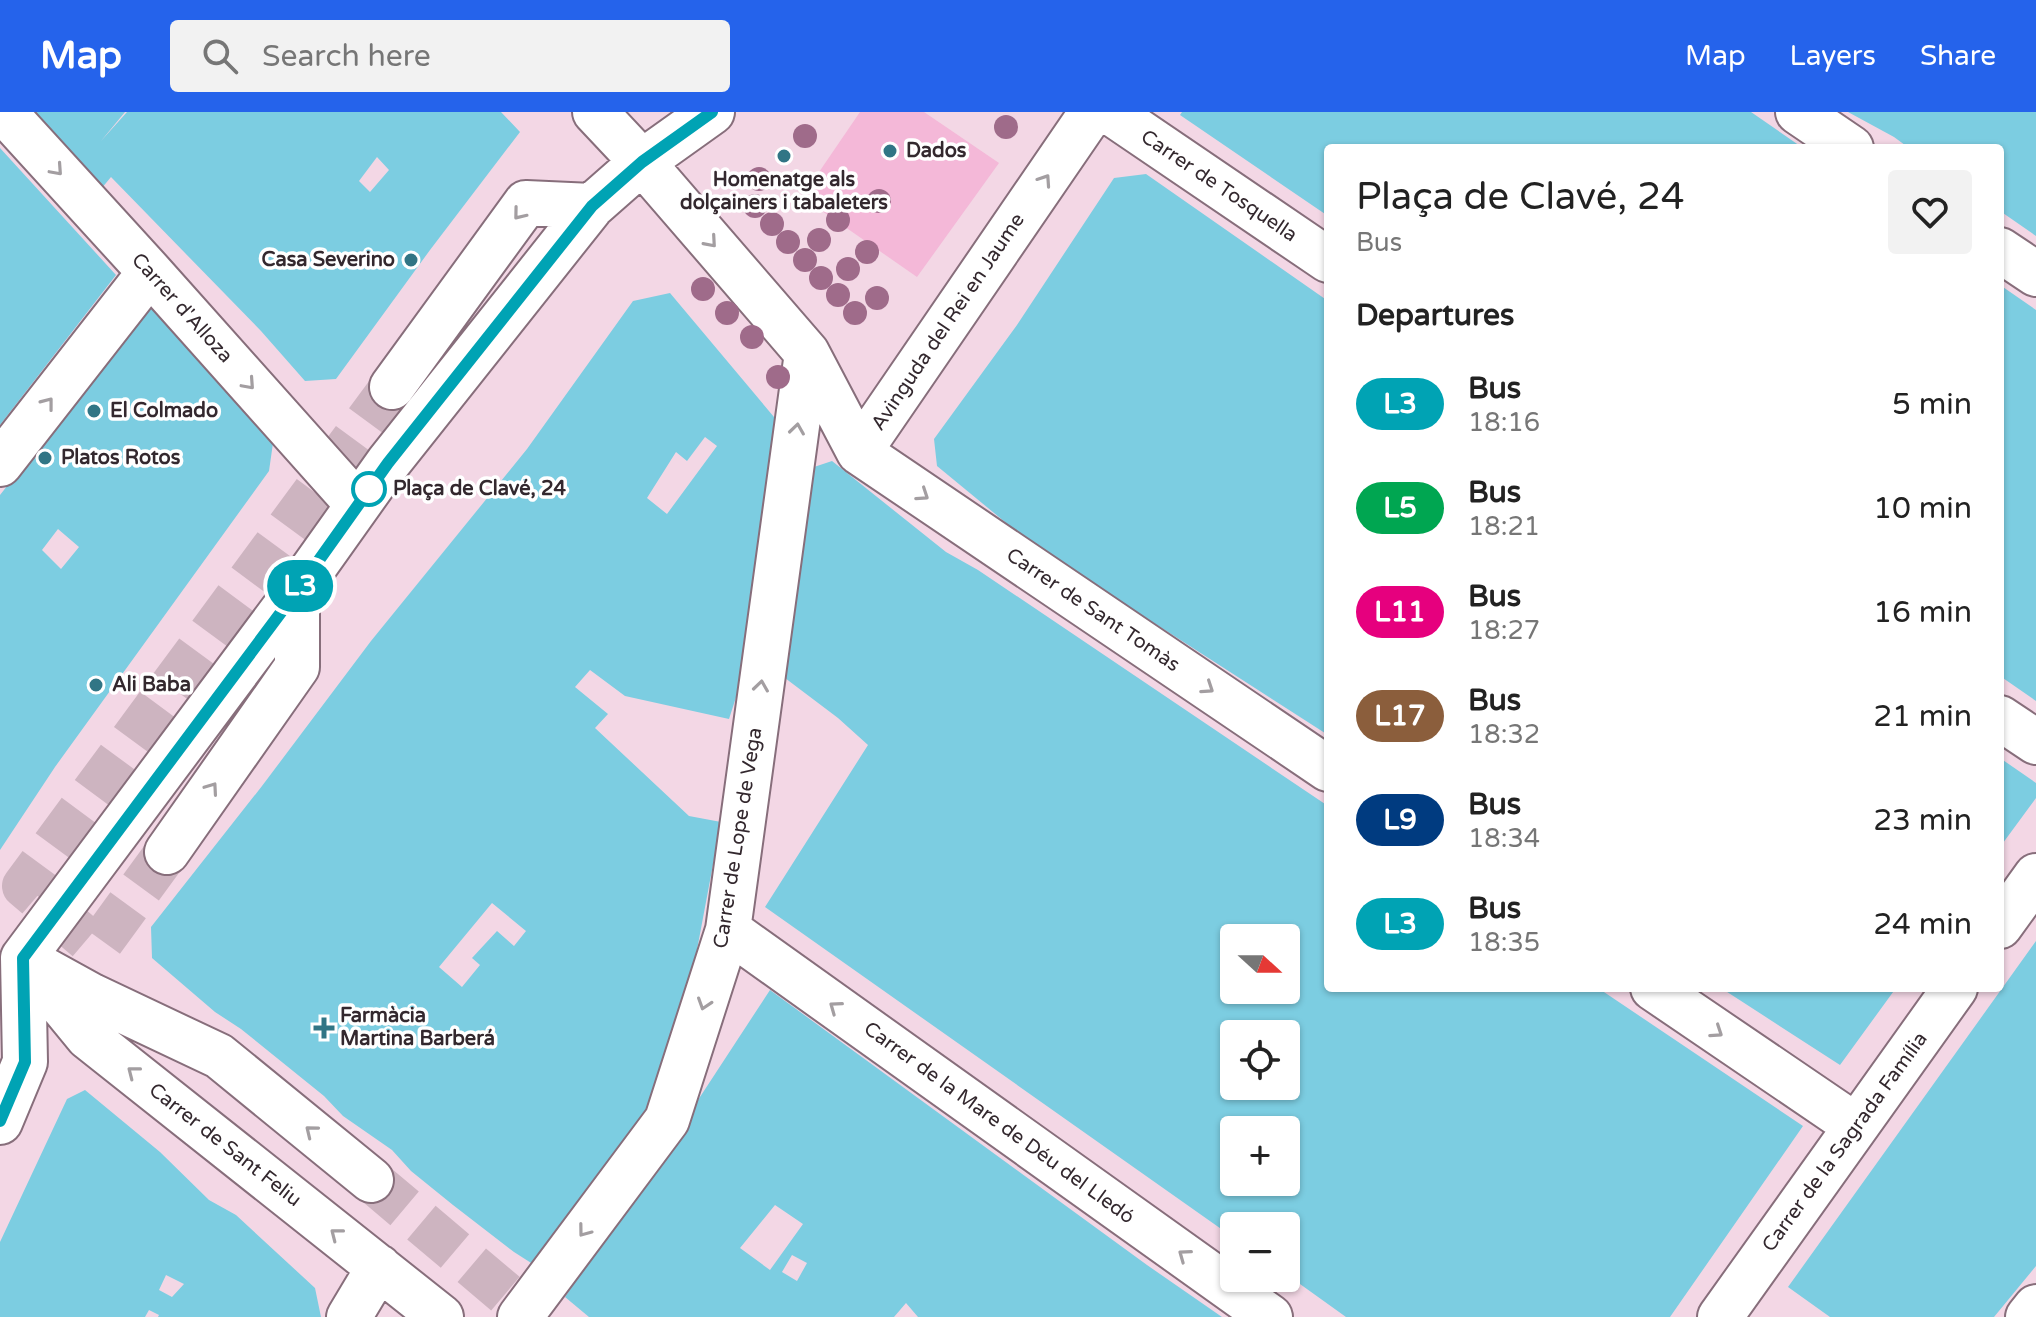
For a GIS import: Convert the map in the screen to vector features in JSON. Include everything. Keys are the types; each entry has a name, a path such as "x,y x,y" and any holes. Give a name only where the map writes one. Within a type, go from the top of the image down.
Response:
{"street":[{"name":"Carrer d'Alloza","path":"4,112 358,505"},
{"name":"Avinguda del Rei en Jaume","path":"595,112 807,353 859,452 1117,115"},
{"path":"1798,112 1845,144"},
{"path":"0,1122 25,1062 12,954 297,591 388,463 592,206 642,162 709,113"},
{"name":"Carrer de Tosquella","path":"1117,115 1324,257"},
{"path":"392,387 526,203 592,206"},
{"path":"2004,253 2036,274"},
{"path":"0,464 150,272"},
{"name":"Carrer de Lope de Vega","path":"520,1317 667,1120 728,930 807,353"},
{"name":"Carrer de Sant Tomàs","path":"859,452 1324,766"},
{"path":"167,852 297,667 297,591"},
{"path":"2004,721 2036,742"},
{"path":"2004,920 2036,876"},
{"name":"Carrer de la Mare de Déu del Lledó","path":"728,930 1270,1317"},
{"path":"12,954 219,1056 371,1180"},
{"name":"Carrer de Sant Feliu","path":"12,954 88,1037 441,1317"},
{"path":"1659,992 1856,1126"},
{"name":"Carrer de la Sagrada Família","path":"1739,1310 1856,1126 1952,992"},
{"path":"349,1317 379,1267"},
{"path":"2028,1317 2036,1307"}],"shaded area":[{"path":"860,112 924,112 999,163 917,277 802,197"}],"building":[{"path":"34,112 125,112 101,141 127,112 501,112 520,132 336,379 305,381 261,331 111,177 101,189","holes":["377,157 389,170 370,192 359,181"]},
{"path":"1182,112 1751,112 1797,144 1324,144 1324,213 1180,115"},
{"path":"1848,112 2036,112 2036,236 2004,214 2004,144 1904,144"},
{"path":"0,148 116,275 0,425"},
{"path":"1146,174 1324,298 1324,732 1033,545 937,466 934,439 1017,325 1114,178"},
{"path":"2004,288 2036,310 2036,701 2004,679"},
{"path":"670,293 779,423 740,685 729,719 625,696 590,670 575,687 608,714 595,728 689,816 721,822 684,1019 660,1090 539,1268 453,1205 411,1171 392,1150 343,1116 324,1096 241,1029 215,1012 152,958 151,927 371,641 527,449 633,301","holes":["705,437 717,446 667,514 647,498 676,452 687,461","492,903 526,931 514,946 497,931 472,958 480,965 462,987 439,967"]},
{"path":"150,304 274,436 269,471 55,767 0,850 0,495","holes":["58,529 79,547 61,569 42,550"]},
{"path":"832,461 946,552 978,570 1324,803 1324,992 1604,992 1803,1126 1670,1317 1346,1317 1300,1284 1300,1212 1220,1212 1220,1228 765,907 868,745 785,678 811,468"},
{"path":"2004,761 2036,783 2036,798 2004,842"},
{"path":"2036,941 2036,1266 1994,1317 1830,1317 1788,1287 1999,992 2004,992 2004,986"},
{"path":"770,990 1222,1317 918,1317 906,1303 894,1317 589,1317 565,1297","holes":["775,1205 803,1224 770,1270 740,1248","792,1255 807,1263 797,1281 782,1272"]},
{"path":"1727,992 1893,992 1840,1065"},
{"path":"85,1090 160,1152 209,1200 236,1215 315,1288 321,1317 158,1317 149,1310 145,1317 0,1317 0,1242 67,1099","holes":["166,1275 184,1284 172,1297 159,1290"]}],"tunnel":[{"path":"167,852 97,948 24,886 392,387"},
{"path":"371,1180 533,1317"}],"bus line":[{"name":"L3","path":"0,1121 25,1062 23,958 297,591 388,463 592,206 642,162 712,112"}],"place":[{"name":"Dados","path":"890,151"},
{"name":"Homenatge als dolçainers i tabaleters","path":"784,156"},
{"name":"Casa Severino","path":"411,260"},
{"name":"El Colmado","path":"94,411"},
{"name":"Platos Rotos","path":"45,458"},
{"name":"Plaça de Clavé, 24","path":"369,489"},
{"name":"Ali Baba","path":"96,685"},
{"name":"Farmàcia Martina Barberá","path":"324,1028"}]}
